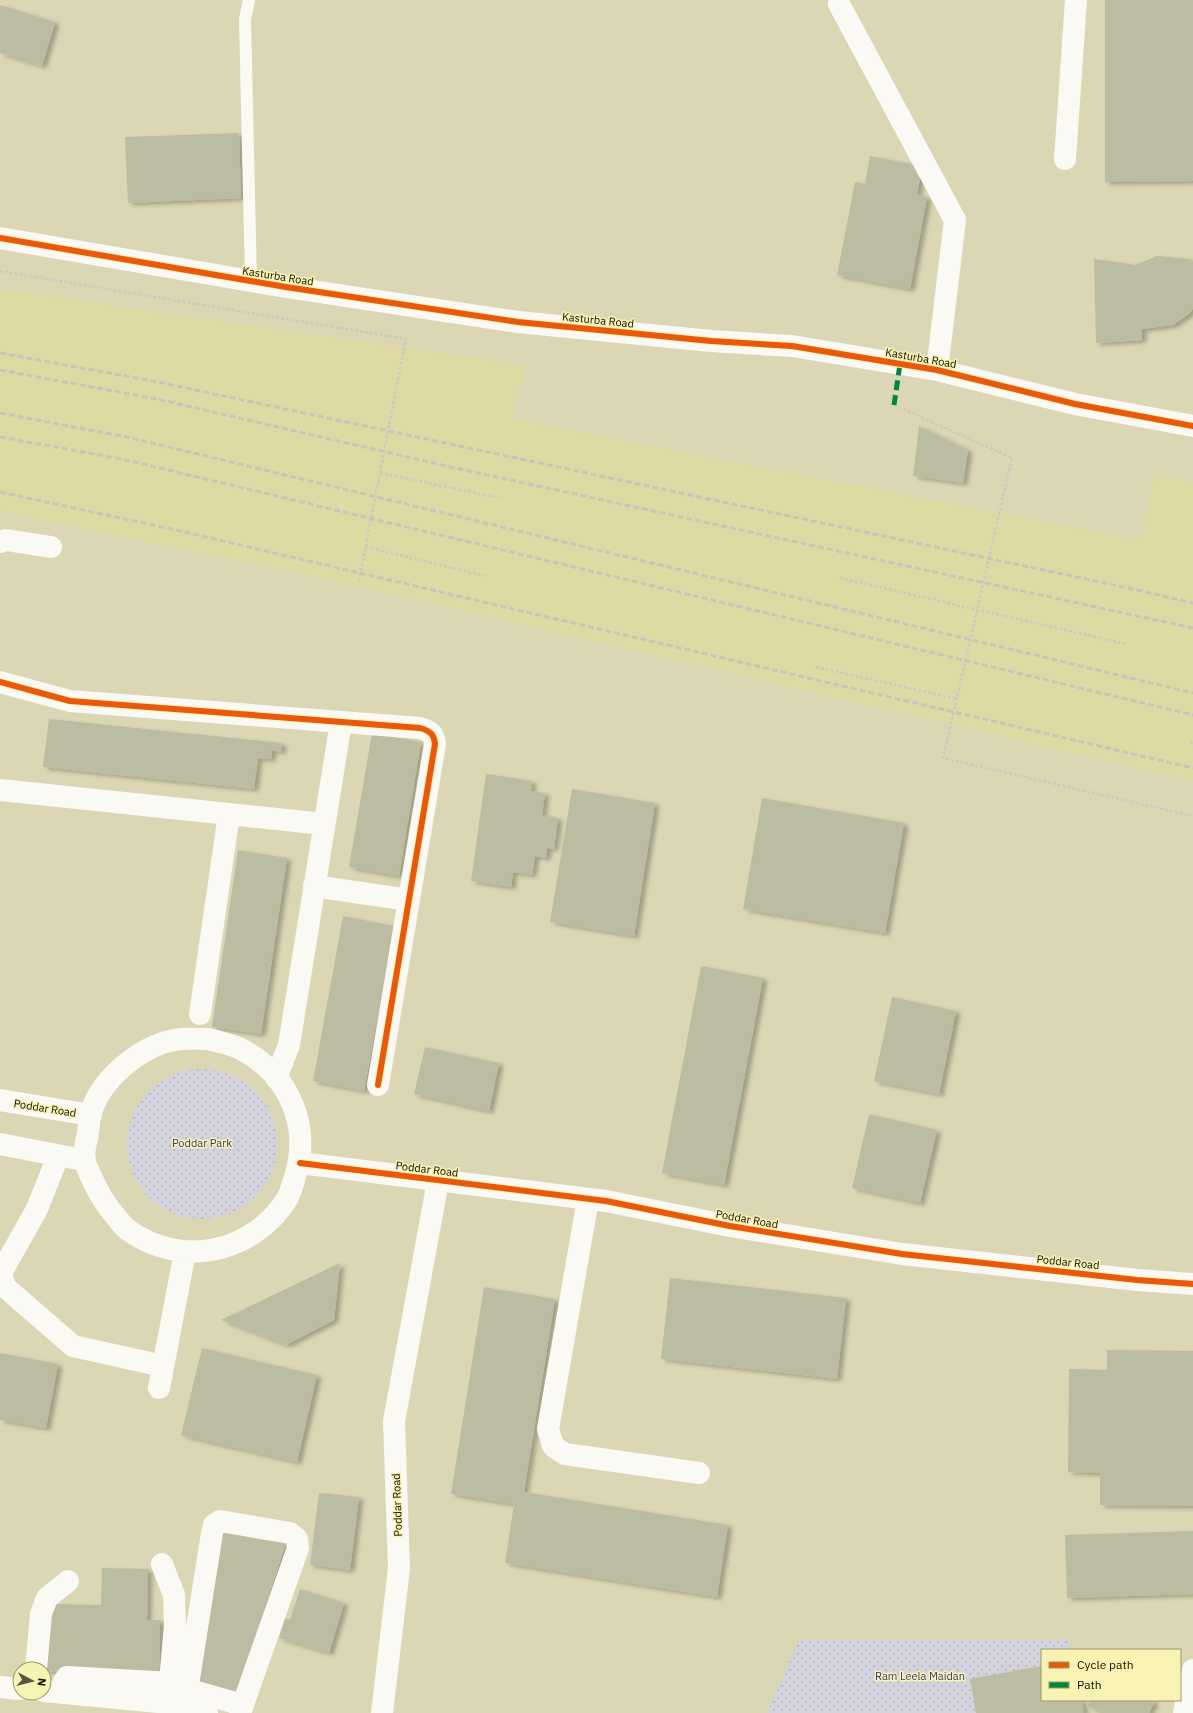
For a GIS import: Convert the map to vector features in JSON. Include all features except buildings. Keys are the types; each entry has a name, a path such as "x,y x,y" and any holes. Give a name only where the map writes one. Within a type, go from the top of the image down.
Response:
{"street":[{"path":"1065,159 1076,0"},
{"path":"839,4 955,220 937,370"},
{"name":"Kasturba Road","path":"0,238 251,281 518,322 711,341 792,346 937,370 1075,404 1193,426"},
{"path":"0,542 6,540 52,547"},
{"path":"0,682 70,701 420,728 429,731 435,737 378,1085"},
{"path":"276,1078 289,1045 341,722"},
{"path":"0,790 324,824"},
{"path":"200,1014 230,814"},
{"path":"314,886 409,900"},
{"path":"208,1039 240,1048 267,1067 288,1093 297,1116 301,1139 300,1163 288,1198 264,1227 232,1246 196,1253 159,1247 127,1230 103,1201 83,1160 91,1115 98,1098 117,1071 144,1051 175,1040 208,1039"},
{"name":"Poddar Road","path":"0,1100 91,1115"},
{"path":"0,1144 83,1160"},
{"path":"58,1156 37,1209 1,1273 5,1287 73,1346 163,1366"},
{"name":"Poddar Road","path":"300,1163 606,1201 730,1226 902,1254 1137,1280 1193,1284"},
{"name":"Poddar Road","path":"382,1713 399,1568 394,1421 438,1181"},
{"path":"588,1199 548,1429 553,1446 565,1454 699,1474"},
{"path":"159,1388 185,1252"},
{"path":"64,1681 67,1677 185,1699 242,1709 298,1548 297,1539 290,1533 220,1521 214,1525 185,1699"},
{"path":"162,1564 174,1595 175,1626 185,1699"},
{"path":"37,1661 41,1614 47,1598 68,1581"},
{"path":"1184,1713 1193,1670"},
{"path":"0,1687 12,1688"},
{"path":"52,1691 185,1699"}],"lane":[{"path":"249,0 245,19 251,281"}],"path":[{"path":"0,271 406,339 359,580"},
{"path":"894,405 1012,458 943,758 1193,816"},
{"path":"380,473 499,498"},
{"path":"366,547 486,576"},
{"path":"840,578 1126,644"},
{"path":"816,667 957,700"}],"shaded area":[{"path":"0,289 525,365 512,419 1140,540 1156,473 1193,482 1193,781 335,581 0,511"}],"green space":[{"name":"Poddar Park","path":"209,1069 231,1074 244,1081 260,1096 272,1115 276,1129 276,1159 272,1173 265,1186 250,1202 231,1214 217,1218 195,1219 173,1214 160,1207 139,1186 132,1173 128,1159 127,1137 132,1115 139,1102 160,1081 173,1074 187,1070"},
{"name":"Ram Leela Maidan","path":"799,1640 1068,1640 1069,1649 1041,1649 1041,1701 1072,1713 767,1713"}],"railway":[{"path":"0,353 158,382 1193,603"},
{"path":"0,370 157,399 455,468 1193,628"},
{"path":"0,413 127,437 1193,693"},
{"path":"0,437 122,459 1193,715"},
{"path":"0,492 176,530 1193,768"}],"marked path":[{"path":"894,405 900,364"}],"cycle path":[{"path":"0,238 286,287 518,322 711,341 792,346 937,370 1075,404 1193,426"},
{"path":"0,682 70,701 420,728 431,733 435,744 378,1085"},
{"path":"300,1163 606,1201 730,1226 902,1254 1137,1280 1193,1284"}]}
